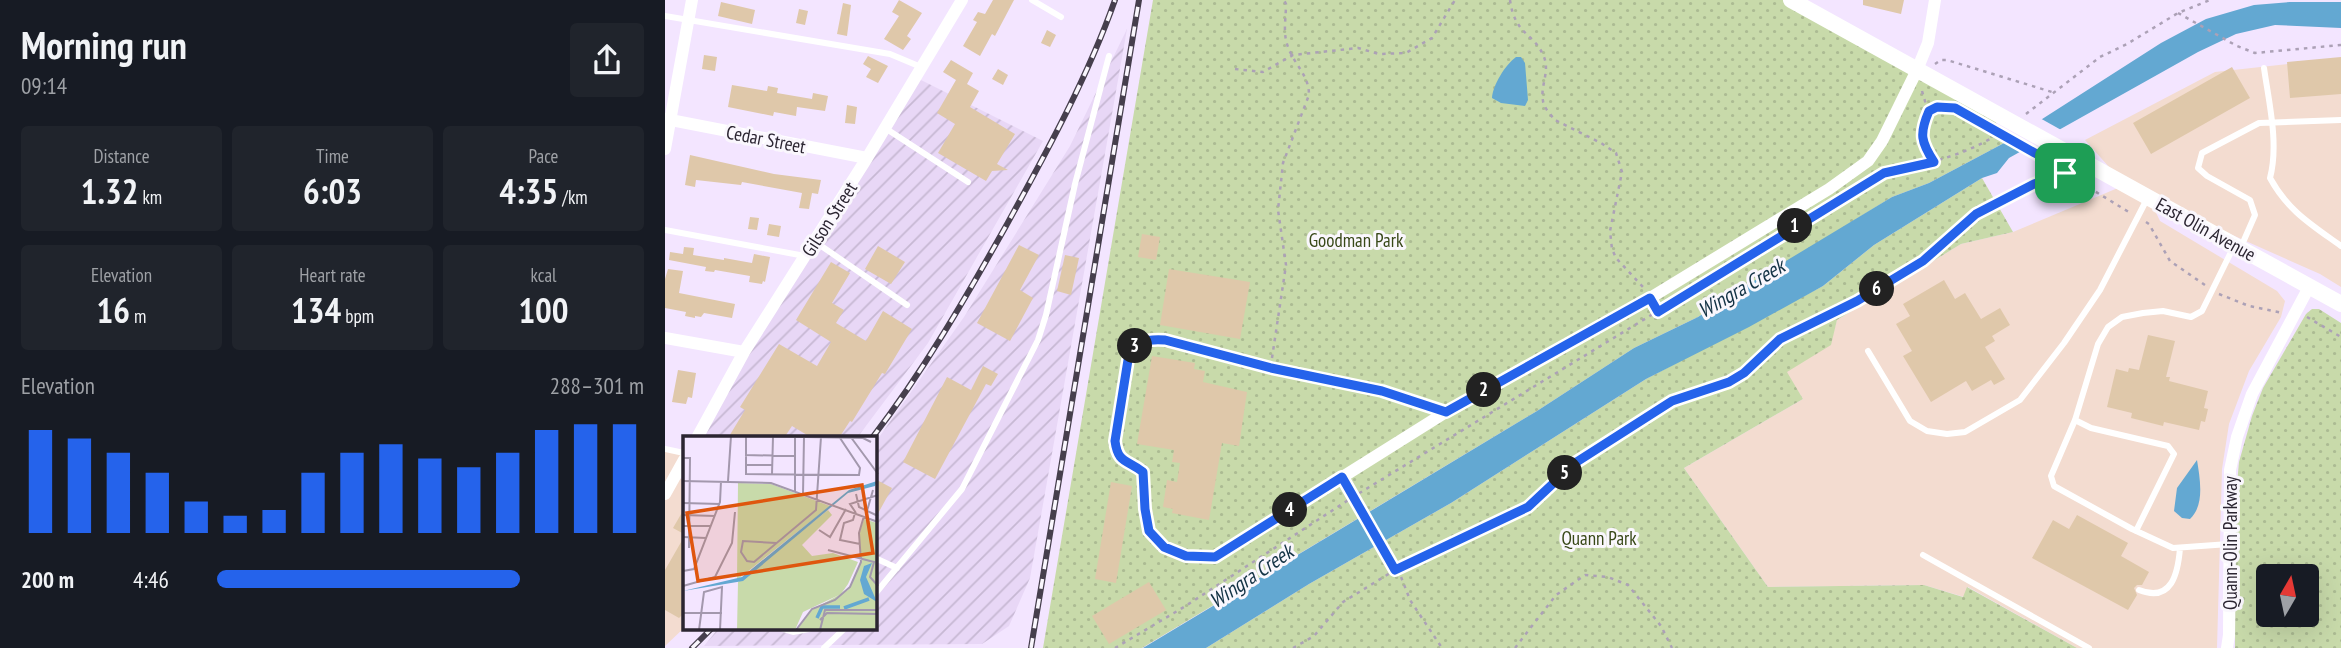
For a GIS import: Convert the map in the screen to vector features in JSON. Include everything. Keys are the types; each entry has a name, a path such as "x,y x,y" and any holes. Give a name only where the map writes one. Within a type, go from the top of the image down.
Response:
{"street":[{"path":"665,149 667,120 692,0"},
{"name":"Gilson Street","path":"698,436 744,352 867,158 962,0"},
{"name":"East Olin Avenue","path":"1791,0 2341,304"},
{"path":"1215,557 1446,412 1650,298 1829,190 1868,160 1882,141 1917,70 1928,43 1935,0"},
{"name":"Cedar Street","path":"667,120 867,158"},
{"name":"Quann-Olin Parkway","path":"2227,648 2229,470 2252,394 2309,287"},
{"path":"665,338 744,352"},
{"path":"665,494 683,462"}],"lane":[{"path":"1032,0 1061,18"},
{"path":"665,16 890,54 921,67"},
{"path":"877,592 962,489 1038,340 1109,57"},
{"path":"2264,68 2272,123 2273,168 2270,178 2281,198 2297,214 2341,246"},
{"path":"2229,544 2173,548 2136,531 2055,486 2051,476 2075,420 2098,344 2108,327 2122,317 2143,313 2164,311 2191,317 2202,311 2255,215 2251,200 2207,176 2198,168 2202,153 2259,123 2341,120"},
{"path":"885,128 968,182"},
{"path":"1868,351 1910,421 1927,431 1947,434 1965,432 2019,400 2064,343 2100,290 2148,197"},
{"path":"665,230 805,256"},
{"path":"814,241 907,305"},
{"path":"1215,557 1186,556 1164,547 1149,531 1143,472 1134,464 1121,460 1117,453 1115,441 1128,360 1131,350 1139,342 1150,339 1165,340 1271,368 1382,391 1446,412"},
{"path":"2075,420 2091,428 2168,446 2174,454 2136,531"},
{"path":"665,449 683,453"},
{"path":"2139,590 2149,594 2167,589 2173,581 2181,548"},
{"path":"1923,555 2089,648"},
{"path":"877,559 897,568"},
{"path":"788,630 806,630"},
{"path":"824,648 843,630"}],"path":[{"path":"1271,368 1286,265 1278,210 1280,175 1309,96 1305,75 1287,48 1284,0"},
{"path":"1235,69 1263,72 1293,55 1358,48 1379,54 1406,53 1432,38 1455,0"},
{"path":"1510,0 1519,28 1534,43 1545,60 1547,66 1543,101 1550,114 1555,120 1616,153 1622,172 1610,231 1612,249 1616,258 1641,283 1658,312"},
{"path":"2032,110 2100,57 2178,13 2210,0"},
{"path":"2178,13 2237,46 2255,52 2341,46"},
{"path":"1935,64 1947,60 2052,92"},
{"path":"1922,91 1929,111"},
{"path":"1934,162 1923,145 1925,120 1929,111 1937,107 1955,108 2056,165 2099,196 2150,224 2170,261 2225,298 2249,306 2308,317 2341,337"},
{"path":"1115,648 1184,607 1353,497 1884,173 1934,162 1995,136"},
{"path":"1293,648 1314,636 1343,602 1396,570 1528,507 1575,463 1672,401 1729,382 1744,373 1780,339 1857,301 1923,261 1976,214 1995,202 2065,173"},
{"path":"1342,477 1396,570 1410,600 1442,648"},
{"path":"1515,648 1556,595 1585,575 1608,576 1628,585 1661,626 1672,648"}],"shaded area":[{"path":"1127,29 1030,578 1009,626 982,644 704,646 717,630 877,630 877,440 964,317 1070,146"},
{"path":"2341,58 2341,287 2320,274 2149,198 2160,221 2277,291 2285,301 2281,317 2249,371 2229,424 2222,469 2217,648 2077,648 1968,587 1964,597 1924,585 1768,587 1684,468 1803,399 1786,372 1830,345 1837,320 1961,244 2013,232 2125,185 2085,140 2215,72"},
{"path":"915,77 1043,141 928,343 858,436 698,436"},
{"path":"665,449 683,453 676,475 683,480 683,629 665,646"}],"green space":[{"name":"Goodman Park","path":"1153,0 1791,0 1990,111 2006,142 1929,183 1892,197 1698,317 1634,348 1537,411 1142,648 1043,648"},
{"name":"Quann Park","path":"1982,178 2013,232 1961,244 1837,320 1831,345 1787,372 1803,399 1684,468 1768,587 1924,585 1963,597 1967,587 2077,648 1206,648 1309,584 1451,503 1646,379 1823,286 1874,245"},
{"path":"2312,309 2319,309 2341,323 2341,648 2235,648 2236,495 2239,462 2263,388 2306,314"}],"water":[{"name":"Wingra Creek","path":"2341,2 2341,28 2275,25 2236,34 2198,52 2009,158 1997,173 1982,178 1874,245 1823,286 1646,379 1451,503 1309,584 1206,648 1143,648 1537,411 1634,348 1698,317 1892,197 1929,183 2006,142 2161,43 2206,19 2254,5"},
{"path":"1516,57 1521,57 1525,63 1528,100 1525,106 1501,103 1492,98 1500,76"},
{"path":"2197,460 2200,491 2198,507 2190,519 2182,518 2174,511 2177,488"}],"pier":[{"path":"2038,117 2063,131 2027,152 2004,139"}],"building":[{"path":"899,0 922,13 907,36 911,39 903,50 884,39 899,16 892,12"},
{"path":"993,0 1014,0 995,36 992,34 980,56 963,46 977,22 973,20 978,12 985,14"},
{"path":"1863,0 1904,0 1901,14 1863,5"},
{"path":"721,2 755,10 752,24 718,16"},
{"path":"843,3 851,5 847,36 837,34"},
{"path":"799,9 808,11 805,25 796,23"},
{"path":"1047,30 1056,35 1050,47 1041,43"},
{"path":"704,55 717,57 715,71 702,69"},
{"path":"868,56 888,66 878,83 866,77 871,69 863,64"},
{"path":"2341,57 2341,94 2290,98 2287,62"},
{"path":"951,60 973,73 967,84 979,91 970,107 1015,134 997,164 1008,170 992,171 986,181 938,153 955,124 937,113 956,80 943,72"},
{"path":"2232,67 2250,98 2151,154 2133,123"},
{"path":"998,69 1008,75 1003,85 992,79"},
{"path":"732,85 767,91 768,86 778,88 777,93 812,99 813,93 828,96 825,111 797,107 796,116 774,112 773,116 728,107"},
{"path":"847,105 857,107 855,124 845,123"},
{"path":"690,155 774,174 821,180 818,194 812,193 809,209 799,208 802,193 742,182 741,185 696,180 695,187 685,185"},
{"path":"750,217 759,218 757,230 748,229"},
{"path":"769,224 781,226 779,237 767,235"},
{"path":"1142,234 1160,237 1156,260 1138,257"},
{"path":"1019,245 1039,255 1020,290 1033,298 1010,341 977,323"},
{"path":"878,246 905,262 891,284 865,269"},
{"path":"684,247 694,248 693,255 724,260 752,263 754,254 770,257 765,282 749,282 750,276 705,271 706,267 669,260 670,252 683,254"},
{"path":"1065,255 1079,258 1071,295 1057,291"},
{"path":"831,262 850,273 832,303 844,310 836,323 866,341 883,311 912,329 885,374 882,373 840,436 809,436 792,426 785,436 729,436 745,410 740,407 779,344 817,366 831,342 796,320"},
{"path":"668,269 683,271 679,293 735,304 732,318 704,313 695,318 685,316 686,312 665,308 665,279"},
{"path":"1169,269 1250,282 1240,339 1160,325"},
{"path":"1944,280 1955,299 1965,293 1981,319 2000,308 2010,325 1992,336 1995,341 1985,347 2005,379 1994,385 1991,380 1972,391 1966,381 1931,402 1903,356 1912,351 1896,324 1910,316 1903,304"},
{"path":"2148,335 2175,341 2166,377 2170,377 2169,381 2208,391 2204,408 2208,409 2205,422 2201,421 2199,430 2164,422 2163,426 2131,418 2132,413 2107,407 2116,369 2128,372 2129,368 2139,370"},
{"path":"1152,356 1195,363 1194,369 1205,371 1203,382 1247,392 1239,446 1222,443 1209,520 1172,513 1173,509 1163,507 1167,480 1177,482 1180,463 1172,462 1174,450 1137,444"},
{"path":"983,366 998,374 991,386 986,384 935,479 903,462 947,377 971,390"},
{"path":"678,370 696,373 692,398 688,397 686,404 672,402"},
{"path":"877,480 892,488 877,515"},
{"path":"1111,482 1132,486 1116,583 1095,579"},
{"path":"683,511 683,533 673,528"},
{"path":"2077,515 2128,543 2121,556 2149,572 2142,585 2134,588 2137,595 2128,610 2032,558 2053,520 2069,529"},
{"path":"683,539 683,614 679,618 665,610 665,570"},
{"path":"1149,582 1166,610 1109,644 1092,616"}],"railway":[{"path":"874,436 926,361 1006,226 1079,87 1115,0"},
{"path":"1031,648 1139,0"},
{"path":"692,648 710,630"}],"route":[{"path":"1937,107 1955,108 2056,165 2065,173 1995,202 1976,214 1923,261 1857,301 1780,339 1744,373 1729,382 1672,401 1575,463 1528,507 1395,570 1342,477 1215,557 1186,556 1164,547 1149,531 1143,472 1134,464 1121,460 1117,453 1115,441 1128,360 1131,350 1139,342 1150,339 1165,340 1271,368 1382,391 1446,412 1650,298 1658,312 1884,173 1934,162 1923,145 1923,132 1929,111 1937,107"}]}
